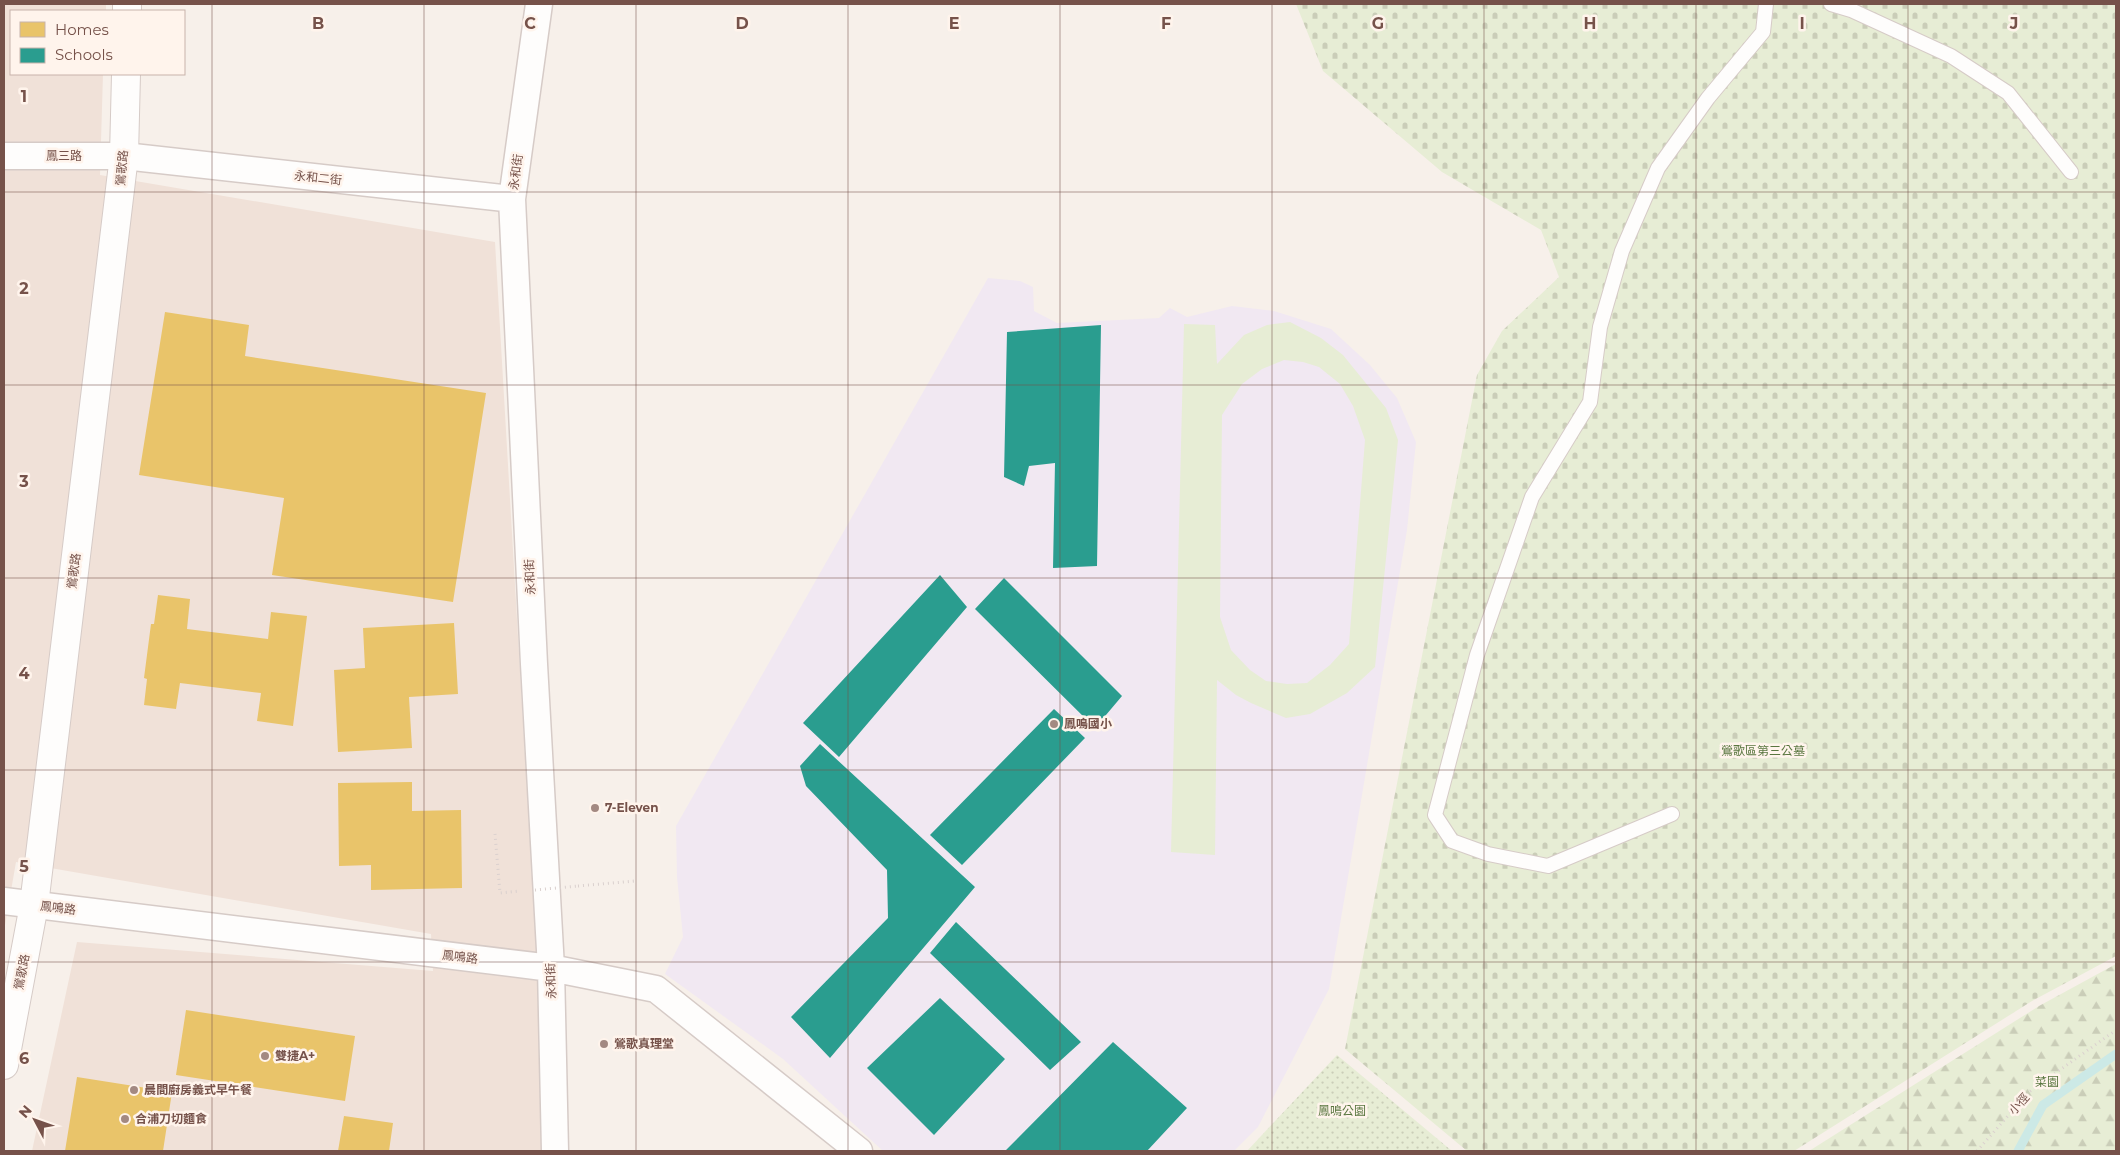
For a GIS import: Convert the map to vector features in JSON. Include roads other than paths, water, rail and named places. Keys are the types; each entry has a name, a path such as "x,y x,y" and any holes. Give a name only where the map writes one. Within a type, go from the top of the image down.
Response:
{"street":[{"name":"永和街","path":"539,4 512,199 534,664 551,968 555,1151"},
{"name":"鶯歌路","path":"4,1065 34,905 124,156 126,75"},
{"name":"鳳三路","path":"4,156 124,156"},
{"name":"永和二街","path":"124,156 512,199"},
{"name":"鳳鳴路","path":"4,901 551,968 656,989 859,1151"}],"lane":[{"path":"1672,814 1548,866 1488,854 1452,841 1435,815 1477,656 1532,497 1590,402 1600,327 1622,251 1658,168 1708,98 1763,32 1766,4"},
{"path":"1831,4 1851,10 1951,56 2008,93 2071,172"}],"waterway":[{"path":"2018,1151 2043,1105 2116,1054"}],"place":[{"name":"鳳鳴國小","path":"1054,724"},
{"name":"7-Eleven","path":"595,808"},
{"name":"鶯歌真理堂","path":"604,1044"},
{"name":"雙捷A+","path":"265,1056"},
{"name":"晨間廚房義式早午餐","path":"134,1090"},
{"name":"合浦刀切麵食","path":"125,1119"}],"park label":[{"name":"鶯歌區第三公墓","path":"1763,751"},
{"name":"菜園","path":"2047,1082"},
{"name":"鳳鳴公園","path":"1342,1111"}]}
